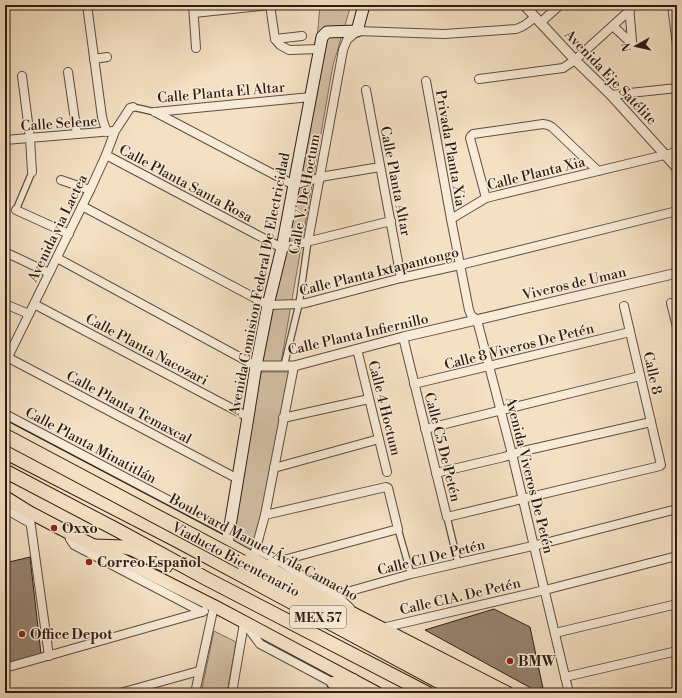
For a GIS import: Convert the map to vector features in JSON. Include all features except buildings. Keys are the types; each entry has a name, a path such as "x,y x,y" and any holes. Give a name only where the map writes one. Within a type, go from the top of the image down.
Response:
{"highway":[{"name":"Viaducto Bicentenario","path":"5,436 487,693"},
{"name":"MEX 57","path":"5,452 176,540 460,693"},
{"name":"MEX 57","path":"5,471 207,579 427,693"},
{"path":"176,540 213,537"},
{"path":"94,546 124,547 132,549 185,576 207,579"}],"main road":[{"path":"357,31 364,5"},
{"name":"Avenida Comision Federal De Electricidad","path":"228,538 256,366 268,305 282,248 322,36 327,32 357,31"},
{"name":"Boulevard Manuel Ávila Camacho","path":"5,427 213,537 228,538 254,554 265,565 361,618 508,693"},
{"path":"5,497 30,518 69,533 214,606 377,693"},
{"path":"333,683 353,680"},
{"path":"353,680 358,693"}],"street":[{"path":"87,5 102,118 104,124 111,132"},
{"path":"196,48 193,9 270,5 275,40 289,50 320,49"},
{"name":"Avenida Eje Satélite","path":"524,5 575,60 611,95 677,168"},
{"path":"357,31 444,34 516,29 538,20 560,5"},
{"path":"672,5 675,19 677,45"},
{"path":"613,26 631,42 630,8"},
{"path":"478,79 563,68 575,60 613,26 630,8"},
{"name":"Calle V. De Hoctum","path":"289,366 308,241 343,50 347,40 357,31"},
{"path":"275,40 302,36"},
{"path":"94,59 107,57"},
{"path":"68,72 77,134"},
{"path":"22,76 30,138 32,172 16,210 69,234"},
{"name":"Privada Planta Xia","path":"426,81 451,219"},
{"path":"611,95 677,88"},
{"name":"Calle Planta Altar","path":"366,90 401,278"},
{"name":"Calle Planta El Altar","path":"133,107 155,112 311,96"},
{"name":"Avenida via Lactea","path":"6,359 90,190 106,155 111,132 130,108 133,107"},
{"path":"155,112 294,185 320,178 380,167"},
{"path":"486,198 470,138 473,134 543,124 548,125 552,127 598,171"},
{"name":"Calle Selene","path":"5,140 111,132"},
{"name":"Calle Planta Xia","path":"451,219 486,198 677,152"},
{"name":"Calle Planta Santa Rosa","path":"106,155 282,248"},
{"path":"61,180 90,190"},
{"name":"Calle Planta Ixtapantongo","path":"82,206 268,305 299,304 677,211"},
{"path":"451,219 460,265"},
{"path":"282,248 390,221"},
{"path":"5,252 49,273"},
{"name":"Calle Planta Infiernillo","path":"57,258 256,366 289,366 477,320"},
{"name":"Avenida Viveros De Petén","path":"460,265 469,310 471,315 477,320 501,410 569,693"},
{"name":"Viveros de Uman","path":"477,320 677,273"},
{"path":"671,303 677,324"},
{"path":"5,304 29,314"},
{"name":"Calle Planta Nacozari","path":"34,304 248,417"},
{"name":"Calle 8","path":"522,500 658,467 661,465 624,306"},
{"name":"Calle 8 Viveros De Petén","path":"414,384 630,332"},
{"name":"Calle C5 De Petén","path":"403,337 458,563"},
{"name":"Calle 4 Hoctum","path":"357,349 387,472"},
{"name":"Calle Planta Temaxcal","path":"6,359 238,479"},
{"path":"289,366 283,418 274,468 265,515 254,554 279,561 320,587 336,595 361,618"},
{"path":"426,429 640,376"},
{"path":"283,418 369,399"},
{"name":"Calle Planta Minatitlán","path":"5,414 228,538"},
{"path":"436,473 650,422"},
{"path":"274,468 379,440"},
{"path":"265,515 386,487 388,488 411,574"},
{"path":"447,517 522,500"},
{"path":"5,509 30,518 49,656"},
{"name":"Calle C1 De Petén","path":"336,595 411,574 677,509"},
{"path":"265,565 398,529"},
{"path":"69,533 70,539 74,545 202,612"},
{"name":"Calle C1A. De Petén","path":"382,628 545,590 677,556"},
{"path":"555,633 677,604"},
{"path":"5,668 202,612 214,606"},
{"path":"195,693 214,606"},
{"path":"244,623 260,644 352,693"},
{"path":"232,693 244,623"},
{"path":"565,677 677,651"},
{"path":"120,693 199,671"}],"shaded area":[{"path":"320,5 351,5 333,65 281,362 256,362 314,73"},
{"path":"260,372 291,372 259,562 227,544"},
{"path":"214,631 236,642 227,693 201,693"}],"place":[{"name":"Oxxo","path":"54,528"},
{"name":"Correo Español","path":"89,562"},
{"name":"Office Depot","path":"22,634"},
{"name":"BMW","path":"510,661"}]}
